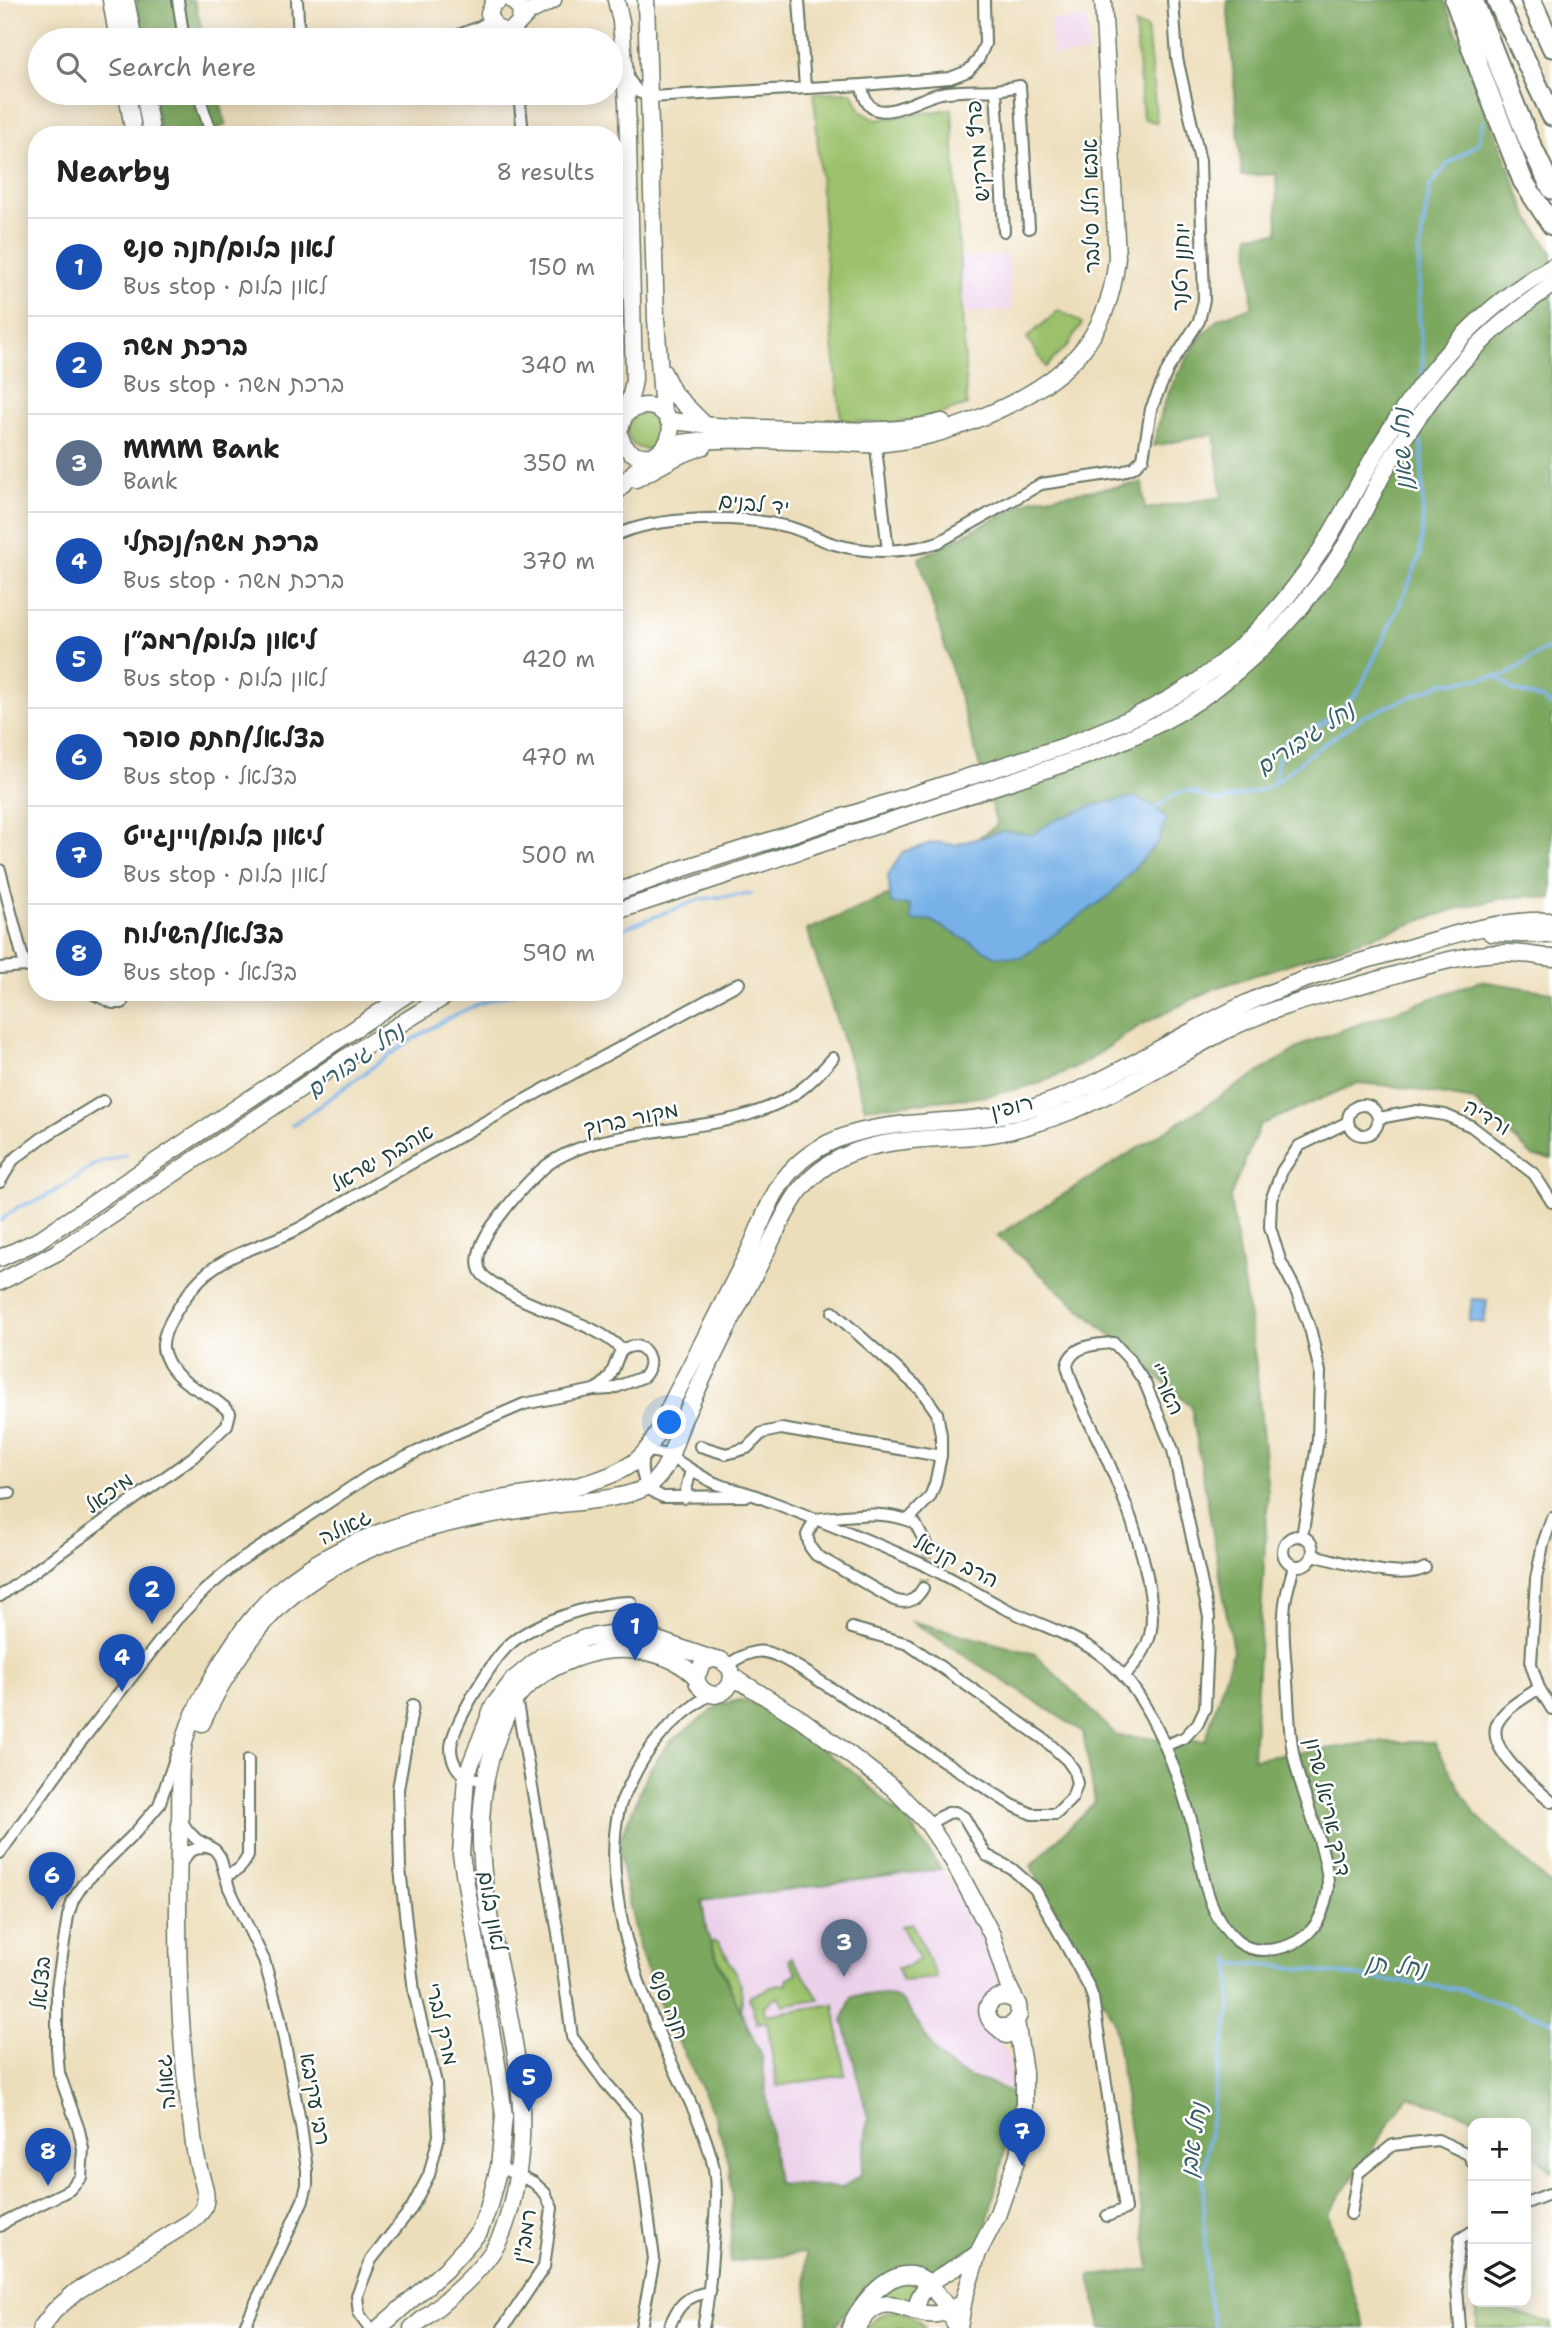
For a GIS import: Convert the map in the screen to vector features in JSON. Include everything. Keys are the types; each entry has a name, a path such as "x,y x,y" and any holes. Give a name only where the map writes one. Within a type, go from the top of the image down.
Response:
{"highway":[{"path":"1455,0 1523,181 1550,223"},
{"path":"1474,0 1532,150 1552,189"},
{"path":"1497,0 1552,116"},
{"path":"1531,0 1552,47"}],"street":[{"path":"111,0 116,28"},
{"path":"126,0 132,28"},
{"path":"178,0 182,28"},
{"path":"297,0 298,28"},
{"path":"497,28 490,21 490,9 500,0"},
{"path":"512,0 521,10 516,28"},
{"path":"518,28 538,6 553,0"},
{"path":"616,0 622,28"},
{"path":"623,486 642,464 667,445 670,437 658,360 646,0"},
{"path":"799,0 805,88"},
{"name":"פרץ מרקיש","path":"650,97 950,78 968,71 978,60 985,44 984,0"},
{"name":"אבא הלל סילבר","path":"666,417 705,425 921,439 956,428 1031,395 1051,382 1076,359 1101,319 1115,278 1117,257 1103,0"},
{"name":"יוחנן רטנר","path":"888,551 939,542 1041,484 1122,472 1134,467 1143,458 1151,409 1168,369 1199,321 1204,300 1200,161 1177,58 1173,0"},
{"path":"476,28 490,21"},
{"path":"623,46 634,379 632,395 623,420"},
{"path":"625,71 638,92 650,97"},
{"name":"פרץ מרקיש","path":"862,85 867,102 873,109 883,111 894,110 941,93 996,90 1004,231"},
{"path":"996,90 1020,86 1029,228"},
{"path":"129,105 132,126"},
{"path":"146,105 150,126"},
{"path":"202,105 209,126"},
{"path":"520,105 522,126"},
{"path":"623,890 1065,746 1111,727 1198,681 1250,636 1294,589 1321,549 1408,402 1449,349 1486,305 1552,254"},
{"path":"1449,349 1486,314 1552,267"},
{"path":"623,909 1075,760 1145,730 1198,701 1246,663 1296,611 1322,579 1346,543 1387,466 1448,377 1485,337 1552,285"},
{"path":"658,360 674,394 705,425"},
{"path":"623,425 635,407 642,405 657,408 666,417"},
{"path":"875,437 888,551"},
{"name":"אבא הלל סילבר","path":"667,445 875,437"},
{"path":"623,490 666,462 719,441"},
{"path":"623,443 630,452 645,457 653,456"},
{"name":"יד לבנים","path":"623,532 639,526 696,520 773,523 855,549 888,551"},
{"path":"0,870 25,966"},
{"name":"רופין","path":"647,1487 659,1476 670,1456 771,1203 789,1173 818,1148 843,1135 874,1128 980,1119 1051,1102 1096,1084 1172,1041 1250,1002 1342,968 1458,933 1525,920 1552,921"},
{"path":"1458,933 1552,935"},
{"name":"רופין","path":"645,1453 739,1287 799,1193 820,1171 840,1156 872,1145 989,1135 1041,1122 1103,1099 1252,1018 1413,970 1461,958 1503,952 1552,958"},
{"path":"0,968 28,967"},
{"name":"אהבת ישראל","path":"230,1413 223,1404 178,1378 162,1348 165,1332 194,1286 205,1274 218,1264 292,1233 427,1153 739,983"},
{"path":"109,1001 122,1003"},
{"path":"0,1258 37,1241 396,1001"},
{"path":"0,1282 56,1253 305,1085 437,1001"},
{"name":"מקור ברוך","path":"622,1350 607,1337 518,1298 481,1273 478,1265 479,1252 488,1232 515,1195 547,1166 567,1153 602,1142 753,1114 785,1101 813,1081 833,1058"},
{"path":"0,1182 13,1160 42,1138 103,1101"},
{"path":"1302,1537 1318,1439 1320,1372 1311,1332 1297,1293 1280,1260 1270,1227 1271,1200 1282,1171 1299,1146 1348,1122 1352,1110 1359,1105 1372,1107 1378,1118 1375,1130 1364,1135 1356,1133 1348,1122"},
{"name":"ורדיה","path":"1378,1118 1417,1111 1445,1115 1471,1126 1534,1174 1552,1202"},
{"path":"833,1312 921,1390 937,1413 941,1456 930,1497 908,1520"},
{"name":"האר\"י","path":"1124,1677 1135,1665 1149,1640 1152,1608 1147,1571 1130,1518 1103,1450 1082,1408 1067,1366 1068,1360 1075,1352 1085,1346 1114,1343 1145,1383 1173,1450 1209,1617 1205,1708 1198,1723 1185,1737 1167,1745"},
{"path":"594,1390 607,1382 616,1366 618,1355 627,1347 643,1349 650,1363 647,1374 638,1380 622,1376 616,1366"},
{"path":"0,1853 69,1757 177,1619 238,1562 370,1475 445,1438 524,1404 611,1389 632,1380"},
{"name":"מיכאל","path":"0,1596 193,1457 227,1424 230,1413"},
{"path":"700,1446 726,1454 747,1448 762,1433 781,1429 941,1456"},
{"path":"645,1453 641,1470 647,1487"},
{"name":"הרב קניאל","path":"645,1453 670,1456 714,1482 760,1497 917,1562 1030,1620 1082,1641 1107,1657 1124,1677"},
{"name":"גאולה","path":"41,2328 54,2311 77,2291 166,2238 198,2216 205,2205 183,2056 179,1868 181,1784 187,1732 203,1696 238,1636 271,1598 301,1574 377,1533 478,1503 599,1479 622,1469 645,1453"},
{"path":"684,1498 691,1470"},
{"name":"הרב קניאל","path":"647,1487 663,1497 760,1497"},
{"name":"גאולה","path":"181,1784 199,1731 220,1689 259,1629 306,1584 380,1545 432,1527 492,1513 623,1495 647,1487"},
{"path":"923,1588 911,1601 894,1601 816,1555 810,1547 807,1535 815,1519 877,1514 915,1523 926,1544"},
{"path":"1552,1518 1543,1544 1536,1579 1531,1664 1539,1688 1552,1709"},
{"path":"1302,1537 1309,1542 1312,1555 1306,1564 1294,1566 1284,1558 1282,1549 1289,1538 1302,1537"},
{"path":"1312,1555 1397,1574 1417,1573 1425,1568"},
{"name":"דרך אריאל שרון","path":"1167,1745 1191,1817 1214,1910 1226,1930 1239,1943 1251,1949 1282,1948 1299,1941 1312,1930 1322,1915 1329,1889 1323,1853 1296,1767 1290,1728 1283,1635 1285,1598 1294,1566"},
{"path":"484,1781 466,1776 454,1765 451,1744 463,1715 491,1665 511,1643 540,1627 574,1612 615,1602 631,1602"},
{"path":"724,1666 730,1685 707,1687 703,1663 724,1666 749,1652 771,1652 1012,1805 1032,1814 1047,1816 1055,1814 1072,1798 1077,1784 1074,1770 1068,1760 1045,1740 908,1644 852,1628"},
{"name":"לאון בלום","path":"379,2328 445,2270 479,2232 499,2167 504,2116 461,1855 466,1776 494,1705 513,1680 542,1656 585,1638 616,1633 649,1637 724,1666 763,1697 801,1718 893,1788 928,1824 953,1861 992,1935 1014,2000"},
{"name":"לאון בלום","path":"412,2328 474,2274 498,2243 508,2217 517,2173 522,2116 518,2068 481,1854 484,1781 494,1748 516,1698 544,1674 575,1657 613,1650 647,1652 670,1659 687,1668 707,1687 763,1697"},
{"path":"1124,1677 1140,1697 1167,1745"},
{"name":"חנה סנש","path":"703,2328 710,2292 717,2203 714,2169 704,2138 661,2039 624,1934 617,1895 615,1844 620,1807 643,1757 707,1687"},
{"path":"1539,1688 1507,1711 1496,1727 1496,1736 1506,1758 1516,1770 1552,1802"},
{"path":"516,1698 558,1933 572,2037 635,2116 654,2259 640,2328"},
{"name":"מרק לברי","path":"369,2328 359,2314 357,2295 371,2260 411,2209 429,2175 439,2136 436,2083 414,1992 400,1869 398,1789 413,1705"},
{"name":"בצלאל","path":"0,2226 69,2190 81,2177 83,2148 60,2073 57,2048 57,1988 68,1916 73,1900 83,1884 135,1833 159,1805 187,1732"},
{"path":"225,1875 243,1867 248,1856 248,1760"},
{"path":"928,1824 948,1812 964,1817 986,1855 1012,1869 1035,1889 1089,1987 1093,1998 1125,2209 1107,2216"},
{"name":"רבי עקיבא","path":"180,1818 196,1839 208,1845 220,1857 234,1900 264,1960 294,2085 307,2170 303,2200 244,2328"},
{"path":"179,1868 190,1851 208,1845"},
{"name":"לאון בלום","path":"996,1998 1001,1965"},
{"path":"957,2328 978,2253 997,2216 1018,2155 1024,2116 1022,2062 1016,2021 1019,2010 1014,2000 1003,1996 996,1998 989,2004 991,2021 999,2027 1022,2062"},
{"path":"999,2027 1009,2027 1016,2021"},
{"path":"1351,2214 1358,2173 1394,2145 1438,2140 1468,2154"},
{"name":"רמב\"ן","path":"499,2167 533,2182 545,2193 552,2208 544,2267 503,2328"},
{"path":"1531,2201 1552,2195"},
{"path":"1460,2328 1456,2273 1460,2239 1468,2234"},
{"path":"930,2328 917,2312 919,2295 930,2284 978,2253"},
{"path":"850,2328 861,2306 869,2297 904,2274 915,2275 930,2284 950,2310 957,2328"},
{"path":"669,2328 690,2296 710,2292"},
{"path":"857,2328 865,2316 880,2306 898,2304 917,2312 937,2314 950,2310 964,2299"}],"shaded area":[{"path":"1087,18 1089,54 1052,56 1050,20"},
{"path":"1008,255 1011,311 964,313 960,257"},
{"path":"941,1869 967,1906 996,1970 998,1990 984,2006 978,2008 985,2034 997,2036 1006,2050 1013,2094 1002,2086 979,2081 955,2070 935,2052 843,2019 868,2118 861,2175 841,2188 777,2184 762,2058 707,1933 702,1901"}],"green space":[{"path":"136,0 194,0 202,28 141,28"},
{"path":"1227,0 1444,0 1527,214 1552,253 1552,899 1529,896 1503,898 1456,909 1213,989 1139,1026 1088,1061 1041,1083 988,1096 865,1108 807,930 897,892 997,825 919,558 1033,499 1142,483 1145,509 1222,497 1214,434 1153,446 1164,403 1177,375 1200,338 1219,318 1252,307 1249,235 1278,233 1276,174 1242,176"},
{"path":"1135,25 1147,28 1157,123 1143,118"},
{"path":"852,92 861,111 876,120 952,109 967,405 931,417 894,423 841,421 830,314 814,93"},
{"path":"155,105 221,105 226,125 223,126 158,126"},
{"path":"1059,310 1082,323 1069,344 1046,367 1027,338"},
{"path":"645,413 658,418 663,431 658,444 645,449 632,444 627,431 632,418"},
{"path":"1480,981 1552,992 1552,1159 1534,1157 1473,1100 1400,1087 1358,1083 1260,1125 1230,1197 1256,1364 1268,1493 1253,1759 1374,1742 1434,1742 1473,1812 1552,1887 1552,2172 1531,2151 1531,2118 1476,2118 1408,2096 1328,2214 1365,2328 1101,2328 1090,2276 1150,2269 1114,2021 1031,1866 1095,1802 1083,1732 911,1621 1035,1654 1117,1736 1205,1741 1233,1651 1191,1406 997,1236 1306,1043"},
{"path":"741,1700 759,1705 776,1715 858,1776 907,1821 941,1869 702,1901 707,1933 762,2057 777,2184 841,2188 861,2175 868,2118 843,2019 852,1996 883,1995 900,2000 932,2047 948,2064 968,2077 999,2086 1013,2094 1004,2154 985,2231 977,2251 952,2268 902,2271 871,2291 844,2314 835,2328 810,2328 805,2253 730,2262 732,2206 729,2163 714,2115 655,1993 640,1951 623,1875 619,1842 649,1770 670,1742 721,1704"},
{"path":"912,1923 937,1978 902,1981 897,1968 908,1966 920,1959 901,1926"},
{"path":"711,1943 719,1943 737,1975 742,1992 740,2010"},
{"path":"792,1957 819,1999 783,2005 778,1997 764,2006 765,2015 834,2004 845,2075 777,2086 767,2021 757,2023 749,1997 778,1984 787,1985 787,1979 797,1973 789,1959"},
{"path":"906,2279 923,2284 912,2307 875,2305 884,2290"},
{"path":"1477,2307 1492,2307 1552,2323 1552,2328 1477,2328"},
{"path":"900,2311 913,2316 925,2328 866,2328 881,2315"}],"water":[{"path":"1133,797 1153,805 1167,819 1158,842 1110,895 1021,958 995,956 930,920 912,921 910,905 891,904 888,875 903,852 934,842 955,845 1003,831 1032,835 1053,821 1095,805"},
{"path":"1472,1299 1487,1300 1484,1323 1469,1321"}],"waterway":[{"name":"נחל שאנן","path":"1421,374 1423,359 1419,315 1419,253 1430,186 1448,164 1479,143 1483,121"},
{"name":"נחל שאנן","path":"1282,746 1291,738 1317,727 1339,712 1359,690 1406,591 1420,555 1423,516 1422,449 1418,430"},
{"name":"נחל גיבורים","path":"1153,810 1178,792 1190,791 1218,802 1261,790 1274,784 1308,755 1363,717 1444,683 1507,675 1552,645"},
{"path":"1498,677 1513,690 1544,700 1552,707"},
{"name":"נחל שאנן","path":"1274,782 1279,757"},
{"name":"נחל גיבורים","path":"623,929 701,899 751,894"},
{"name":"נחל גיבורים","path":"292,1125 426,1031 487,1001"},
{"path":"0,1221 18,1207 41,1199 95,1164 126,1155"},
{"name":"נחל אבן","path":"1215,2328 1207,2288 1203,2181 1216,2084 1231,2006 1230,1958"},
{"name":"נחל תן","path":"1231,1964 1263,1964 1463,1990 1552,2021"}],"tunnel":[{"path":"923,1588 928,1552 926,1544"}],"place":[{"name":"ברכת משה","path":"152,1624"},
{"name":"לאון בלום/חנה סנש","path":"635,1661"},
{"name":"ברכת משה/נפתלי","path":"122,1692"},
{"name":"בצלאל/חתם סופר","path":"52,1910"},
{"name":"MMM Bank","path":"844,1977"},
{"name":"ליאון בלום/רמב״ן","path":"529,2112"},
{"name":"ליאון בלום/ויינגייט","path":"1022,2166"},
{"name":"בצלאל/השילוח","path":"48,2186"}]}
